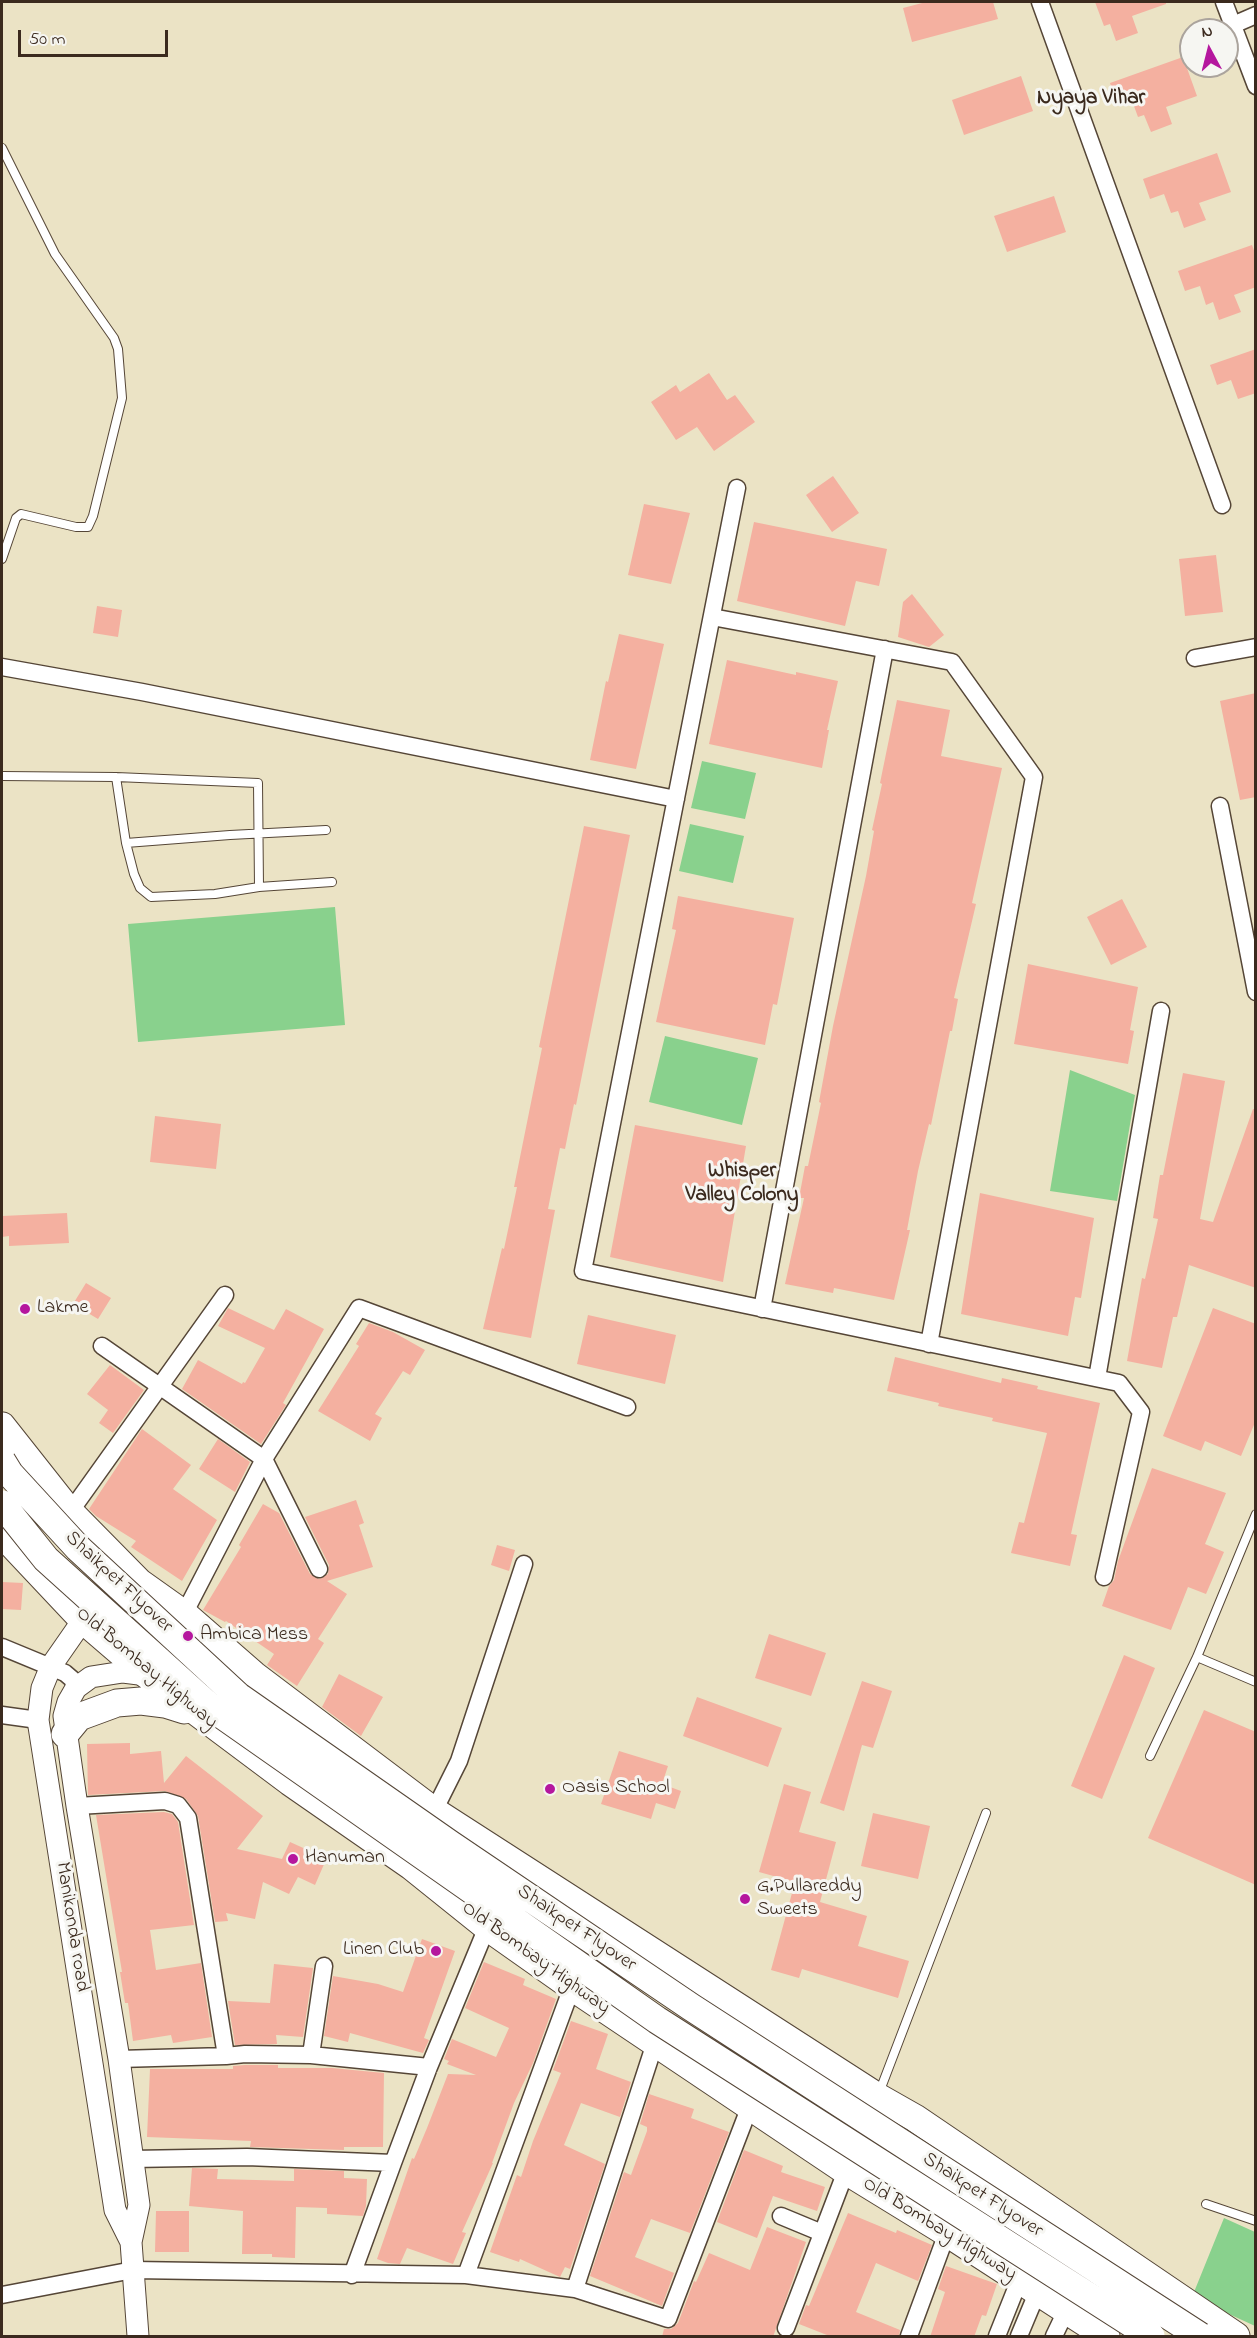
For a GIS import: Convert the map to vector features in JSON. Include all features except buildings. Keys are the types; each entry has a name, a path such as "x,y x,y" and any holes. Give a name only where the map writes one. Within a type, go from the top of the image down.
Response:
{"main road":[{"path":"2,1426 70,1512 139,1582 184,1614 254,1675 434,1811 878,2097 915,2118 1236,2337"},
{"name":"Shaikpet Flyover","path":"2,1461 10,1474 78,1548 238,1696 440,1837 691,2007 1200,2337"},
{"name":"Shaikpet Flyover","path":"2,1504 46,1559 209,1706 657,2020 1150,2337"},
{"name":"Old Bombay Highway","path":"2,1534 83,1620 147,1676 196,1714 411,1866 487,1927 572,1987 846,2171 947,2233 1106,2337"},
{"path":"65,1734 79,1717 117,1703 141,1701 165,1704 196,1714"},
{"path":"947,2233 993,2172"}],"street":[{"path":"1040,2 1222,505"},
{"path":"1224,2 1230,18"},
{"path":"1239,22 1256,15"},
{"path":"1239,41 1256,86"},
{"path":"737,488 583,1271 1119,1383 1141,1412 1104,1577"},
{"path":"712,617 952,662 1035,777 929,1344"},
{"path":"1195,658 1256,647"},
{"path":"762,1309 885,649"},
{"path":"2,666 676,799"},
{"path":"1220,806 1256,992"},
{"path":"1097,1378 1161,1011"},
{"path":"70,1512 225,1295"},
{"path":"184,1614 264,1459 359,1308 627,1407"},
{"path":"102,1346 264,1459 319,1569"},
{"path":"434,1811 459,1761 524,1564"},
{"name":"Manikonda road","path":"83,1620 51,1666 42,1688 38,1720 115,2211 131,2242"},
{"path":"2,1647 65,1673 72,1679 76,1688 91,1677 108,1673 123,1672 147,1676"},
{"name":"Manikonda road","path":"76,1688 68,1701 64,1716 65,1734 119,2060 139,2205 131,2242 138,2337"},
{"path":"2,1715 38,1720"},
{"path":"77,1806 165,1801 178,1805 184,1810 188,1818 226,2056"},
{"path":"352,2274 429,2067 487,1927"},
{"path":"310,2055 324,1965"},
{"path":"466,2275 572,1987"},
{"path":"575,2289 655,2043"},
{"path":"119,2060 245,2054 310,2055 429,2067"},
{"path":"2,2295 133,2270 466,2275 575,2289 668,2319 750,2106"},
{"path":"132,2159 247,2157 393,2163"},
{"path":"786,2328 846,2171"},
{"path":"781,2216 822,2233"},
{"path":"909,2337 947,2233"},
{"path":"997,2337 1028,2287"},
{"path":"1019,2337 1028,2287"},
{"path":"1054,2337 1066,2312"}],"lane":[{"path":"2,148 55,254 114,338 118,349 122,390 93,516 88,526 76,527 21,514 16,518 2,559"},
{"path":"2,776 116,777 258,783 259,887"},
{"path":"116,777 126,843 140,888 152,897 215,894 259,887 332,882"},
{"path":"126,843 326,830"},
{"path":"1150,1756 1197,1657 1256,1514"},
{"path":"1197,1657 1256,1682"},
{"path":"878,2097 986,1813"},
{"path":"1206,2204 1256,2222"}],"green space":[{"path":"702,761 756,773 745,819 691,808"},
{"path":"690,824 744,836 733,883 679,871"},
{"path":"335,907 345,1025 138,1042 128,924"},
{"path":"665,1036 758,1058 742,1125 649,1102"},
{"path":"1070,1070 1135,1095 1117,1201 1050,1191"},
{"path":"1224,2218 1255,2232 1255,2326 1192,2297"}],"place":[{"name":"Lakme","path":"25,1309"},
{"name":"Ambica Mess","path":"188,1636"},
{"name":"Oasis School","path":"550,1789"},
{"name":"Hanuman","path":"293,1859"},
{"name":"G.Pullareddy Sweets","path":"745,1899"},
{"name":"Linen Club","path":"436,1951"}],"district":[{"name":"Nyaya Vihar","path":"1091,100"},
{"name":"Whisper Valley Colony","path":"742,1185"}]}
